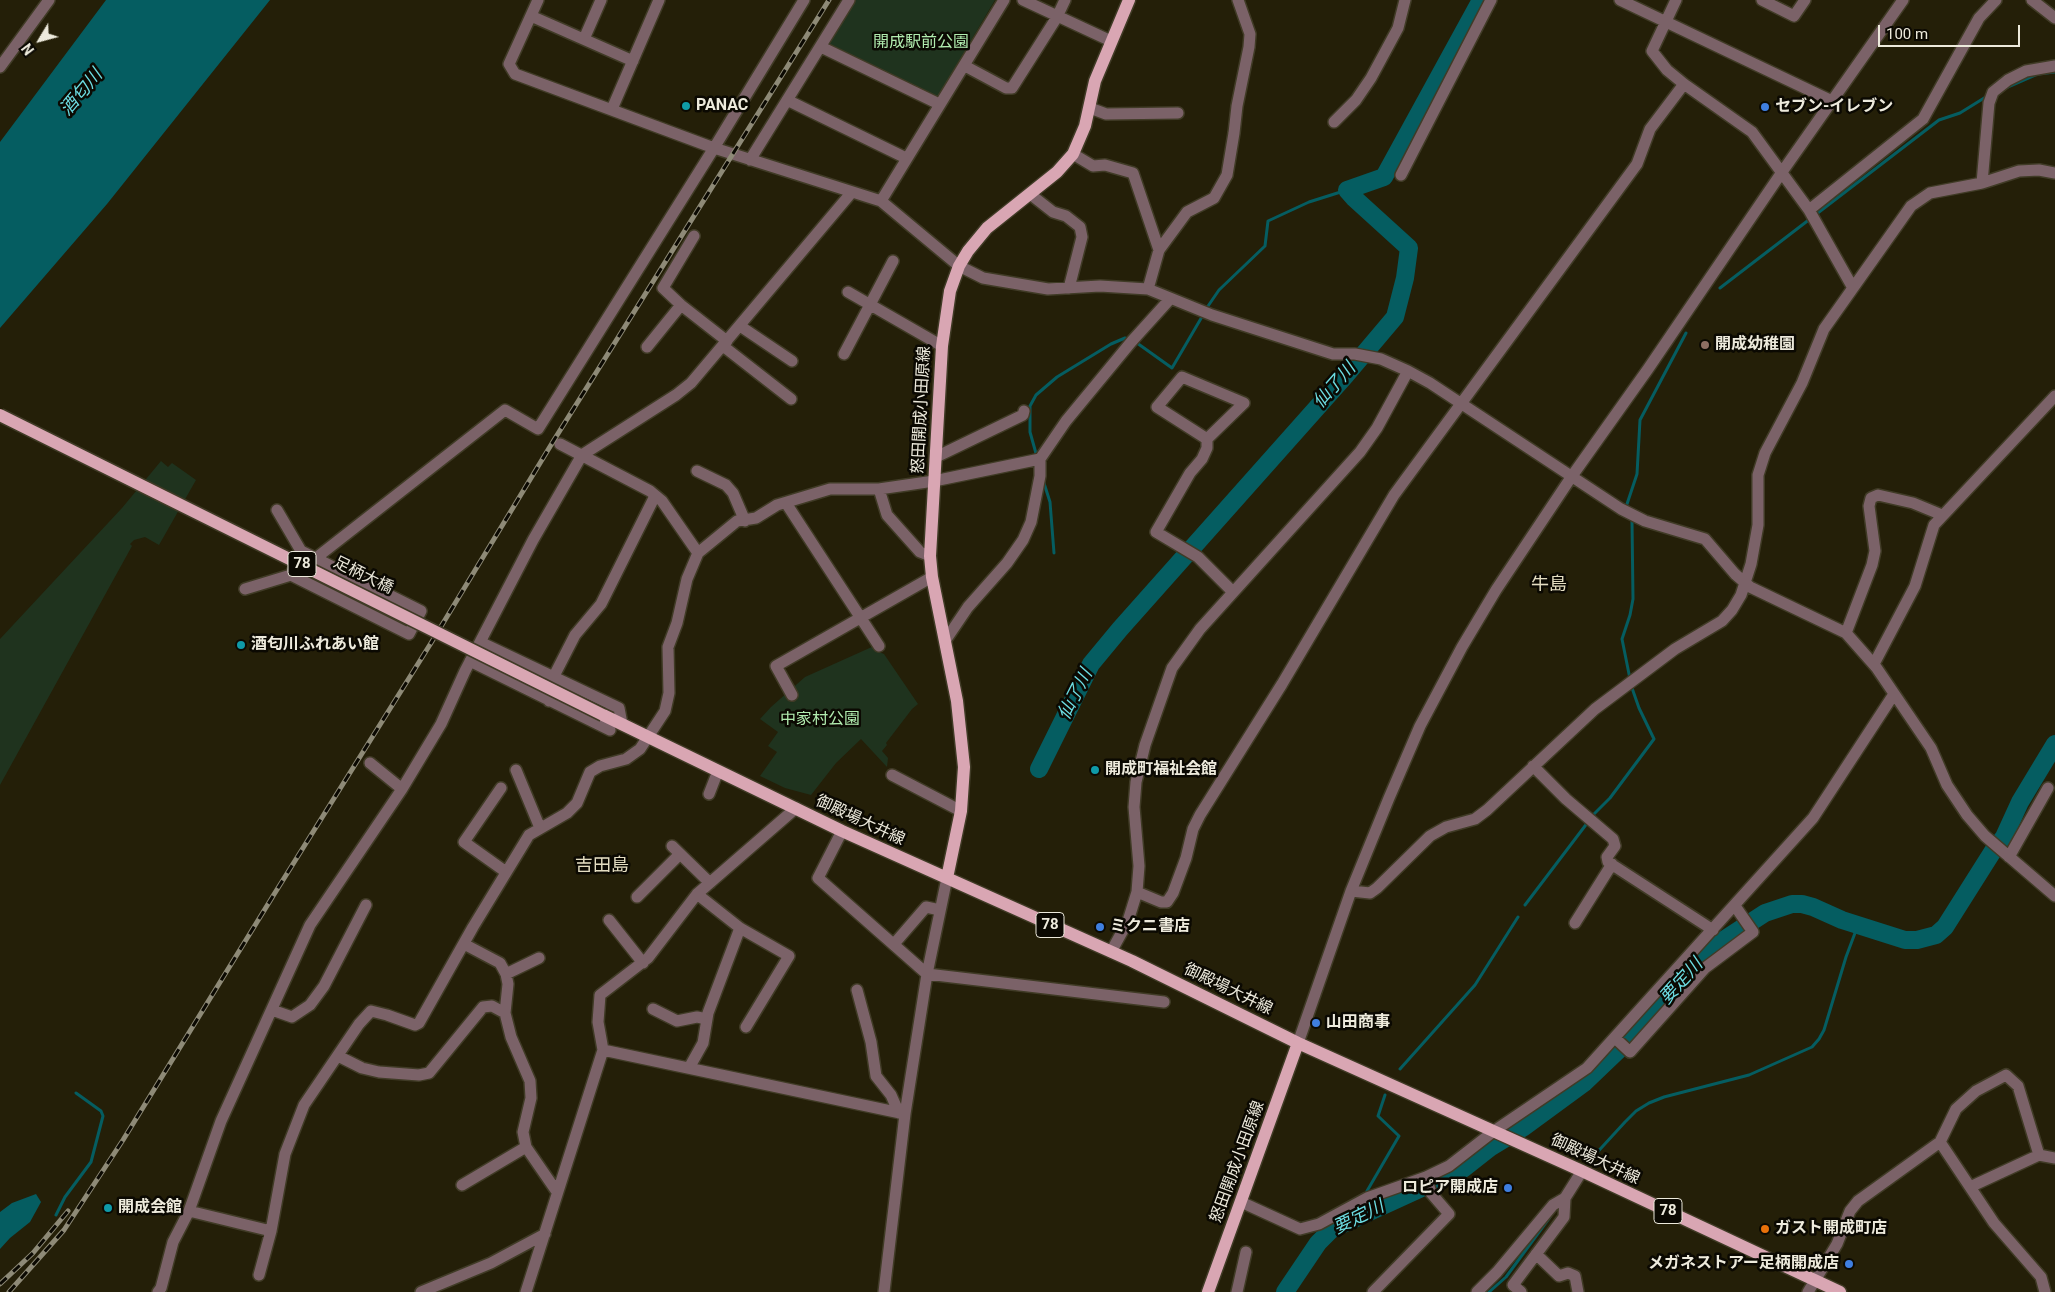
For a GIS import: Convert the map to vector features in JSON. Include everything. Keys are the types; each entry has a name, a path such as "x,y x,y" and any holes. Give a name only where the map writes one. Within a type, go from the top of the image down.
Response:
{"main road":[{"name":"怒田開成小田原線","path":"947,878 962,811 964,767 957,701 932,577 930,556 942,346 950,291 959,266 968,251 987,228 1057,172 1073,154 1090,108 1095,81 1129,0"},
{"name":"足柄大橋","path":"0,414 604,715"},
{"name":"御殿場大井線","path":"604,715 842,831 1111,952 1298,1043 1582,1171 1840,1292"},
{"name":"怒田開成小田原線","path":"1211,1291 1298,1043"}],"street":[{"path":"0,67 49,0"},
{"path":"538,0 509,64 515,74 714,148 881,201 959,266 983,278 1048,289 1100,286 1148,289 1212,316 1333,354 1355,354 1381,359 1408,371 1430,384 1613,504 1635,516 1705,539 1745,584 1846,633 1874,664 1931,748 1947,785 1967,815 1985,836 2055,896"},
{"path":"584,39 601,0"},
{"path":"612,109 659,0"},
{"path":"316,558 505,410 541,432 804,0"},
{"path":"750,160 849,0"},
{"path":"881,201 1004,0"},
{"path":"1023,0 1111,41"},
{"path":"965,66 1006,88 1012,88 1057,17 1065,0"},
{"path":"1148,289 1159,250 1187,212 1214,198 1227,175 1250,34 1238,0"},
{"path":"1334,122 1356,100 1371,78 1398,28 1405,0"},
{"path":"1401,174 1491,0"},
{"path":"1620,0 1832,101"},
{"path":"1676,0 1652,51 1667,70 1684,84 1752,132 1809,210 1853,288"},
{"path":"1762,0 1794,16 1805,0"},
{"path":"1298,1043 1351,891 1420,726 1462,647 1496,590 1572,476 1903,0"},
{"path":"1809,210 1923,119 1978,18 1996,0"},
{"path":"2032,0 2055,18"},
{"path":"530,16 633,61"},
{"path":"820,47 939,104"},
{"path":"1982,183 1989,103 1993,92 2008,80 2026,71 2055,66"},
{"path":"1137,892 1161,902 1167,902 1174,893 1186,858 1193,829 1200,814 1277,692 1394,496 1637,164 1650,129 1684,84"},
{"path":"787,100 906,158"},
{"path":"1090,108 1106,114 1178,113"},
{"path":"1073,154 1093,166 1106,165 1133,173 1159,250"},
{"path":"1351,891 1370,892 1377,888 1430,836 1446,828 1475,819 1487,810 1594,709 1675,649 1722,621 1735,606 1745,584 1758,530 1757,490 1761,464 1805,377 1824,329 1911,206 1930,194 1982,183 2019,171 2039,170 2055,173"},
{"path":"158,1292 161,1288 173,1242 189,1211 221,1121 310,925 402,789 441,724 470,661 533,540 582,455 676,395 691,383 852,192"},
{"path":"1030,194 1052,212 1066,216 1080,227 1082,236 1069,288"},
{"path":"694,236 663,288 680,305 791,399"},
{"path":"844,354 892,261"},
{"path":"848,292 942,346"},
{"path":"945,641 968,607 1007,563 1023,540 1031,522 1040,476 1040,459 1066,421 1170,299"},
{"path":"647,347 680,305"},
{"path":"740,326 792,362"},
{"path":"1111,952 1128,921 1137,892 1139,866 1134,807 1136,782 1145,745 1172,668 1187,645 1233,592 1360,452 1377,428 1408,371"},
{"path":"1207,439 1157,407 1182,377 1244,402 1207,439 1207,448 1202,459 1190,473 1156,532 1198,557 1233,592"},
{"path":"1874,664 1915,586 1934,525 2055,396"},
{"path":"936,457 1023,415 1024,412"},
{"path":"560,444 655,496 662,502 698,553"},
{"path":"259,1275 271,1231 285,1154 304,1105 359,1024 371,1011 387,1014 415,1026 419,1023 528,835 567,813 577,803 590,772 600,766 626,759 640,749 665,711 669,693 668,647 677,623 687,578 698,553 737,521 756,518 777,505 830,489 880,489 934,481 1040,459"},
{"path":"697,471 726,485 733,493 744,520"},
{"path":"880,489 887,515 920,552 930,556"},
{"path":"1846,633 1872,564 1875,550 1869,506 1871,498 1878,495 1913,503 1942,515"},
{"path":"549,701 554,676 575,635 601,604 655,496"},
{"path":"786,503 879,646"},
{"path":"245,589 290,575 409,634 421,611 301,551 277,510"},
{"path":"290,575 301,551"},
{"path":"792,695 776,666 932,577"},
{"path":"480,642 620,708 622,724"},
{"path":"470,661 610,730"},
{"path":"1241,1202 1300,1229 1319,1224 1366,1198 1426,1179 1449,1166 1588,1068 1617,1040 1813,818 1894,694"},
{"path":"370,763 402,789"},
{"path":"1533,766 1615,843 1615,848 1606,857 1607,861 1713,930"},
{"path":"516,770 540,828"},
{"path":"709,794 718,771"},
{"path":"892,775 962,811"},
{"path":"501,788 464,842 506,872"},
{"path":"2006,854 2048,788"},
{"path":"526,1292 603,1050 598,1022 600,995 643,963 697,894 766,832 796,808"},
{"path":"842,831 818,878 927,974 1164,1002"},
{"path":"637,897 676,850 710,883"},
{"path":"1575,923 1612,864"},
{"path":"884,1292 902,1114 927,974 947,878"},
{"path":"697,894 740,928 789,956 746,1027"},
{"path":"272,1010 292,1017 310,1005 324,986 366,905"},
{"path":"1617,1040 1630,1052 1705,968 1753,932 1735,906"},
{"path":"894,944 926,908 940,910"},
{"path":"609,920 643,963"},
{"path":"689,1068 703,1043 707,1019 740,928"},
{"path":"464,944 500,963 506,974 508,984 505,1013 511,1037 530,1081 531,1098 523,1132 526,1147 557,1192"},
{"path":"506,974 539,958"},
{"path":"858,990 871,1042 876,1076 891,1095 902,1114"},
{"path":"338,1056 362,1068 379,1072 419,1075 429,1073 483,1007 492,1006 505,1013"},
{"path":"653,1009 677,1021 697,1017 707,1019"},
{"path":"603,1050 902,1114"},
{"path":"1808,1292 1837,1244 1850,1211 1858,1201 1940,1142 1956,1109 1965,1100 2006,1075 2018,1086 2039,1155"},
{"path":"1940,1142 1994,1223 2041,1277 2045,1292"},
{"path":"462,1184 526,1147"},
{"path":"1970,1187 2039,1155 2055,1158"},
{"path":"1477,1292 1502,1266 1553,1205 1565,1198 1582,1171"},
{"path":"1373,1292 1450,1214 1431,1193 1426,1179"},
{"path":"1520,1292 1513,1285 1564,1217 1565,1198"},
{"path":"189,1211 271,1231"},
{"path":"421,1292 491,1263 545,1234"},
{"path":"1237,1292 1246,1252"},
{"path":"1536,1254 1559,1276 1568,1273 1575,1276 1578,1292"}],"green space":[{"name":"開成駅前公園","path":"852,0 995,0 937,98 830,46 829,38"},
{"path":"161,461 168,467 172,463 196,480 159,545 145,537 134,540 130,544 132,546 0,785 0,639 122,508"},
{"name":"中家村公園","path":"874,646 874,650 884,654 918,704 912,709 882,751 888,758 887,767 861,739 836,763 811,795 785,788 760,776 777,752 768,746 778,732 760,719 805,677"}],"water":[{"name":"酒匂川","path":"106,0 270,0 107,204 0,328 0,142"},
{"path":"36,1194 41,1202 30,1222 0,1249 0,1212 12,1203"}],"waterway":[{"name":"仙了川","path":"1039,769 1091,664 1395,317 1405,278 1409,248 1347,190 1384,177 1481,0"},
{"path":"2006,88 2038,74 2055,72"},
{"path":"1720,288 1939,120 1960,113 1989,95"},
{"path":"1206,309 1219,290 1265,246 1268,221 1309,202 1347,190"},
{"path":"1037,457 1030,432 1030,406 1036,395 1057,377 1111,344 1125,338 1137,343 1172,368 1203,315"},
{"path":"1626,507 1637,474 1640,420 1686,333"},
{"path":"1043,480 1050,502 1054,553"},
{"path":"1630,679 1622,639 1633,599 1632,521"},
{"path":"1591,817 1610,798 1654,739 1632,688"},
{"name":"要定川","path":"1285,1292 1318,1243 1332,1229 1463,1169 1491,1147 1524,1127 1584,1083 1629,1040 1705,956 1722,941 1765,913 1792,904 1802,904 1842,920 1905,940 1917,940 1936,935 1945,927 1993,851 2004,837 2020,802 2055,744"},
{"path":"1525,905 1588,822"},
{"path":"1400,1069 1475,985 1518,917"},
{"path":"1592,1158 1636,1111 1649,1103 1664,1097 1749,1075 1812,1047 1824,1030 1846,957 1858,925"},
{"path":"56,1215 65,1197 91,1162 103,1116 101,1111 76,1093"},
{"path":"1367,1191 1399,1136 1378,1116 1385,1095"},
{"name":"要定川","path":"1360,1217 1363,1207"},
{"path":"1489,1292 1506,1277 1550,1217"}],"railway":[{"path":"9,1292 64,1230 123,1140 431,643 554,440 829,0"},
{"path":"0,1284 33,1253 68,1211"}],"place":[{"name":"PANAC","path":"686,106"},
{"name":"セブン-イレブン","path":"1765,107"},
{"name":"開成幼稚園","path":"1705,345"},
{"name":"酒匂川ふれあい館","path":"241,645"},
{"name":"開成町福祉会館","path":"1095,770"},
{"name":"ミクニ書店","path":"1100,927"},
{"name":"山田商事","path":"1316,1023"},
{"name":"ロピア開成店","path":"1508,1188"},
{"name":"開成会館","path":"108,1208"},
{"name":"ガスト開成町店","path":"1765,1229"},
{"name":"メガネストアー足柄開成店","path":"1849,1264"}],"district":[{"name":"牛島","path":"1549,585"},
{"name":"吉田島","path":"602,866"}]}
